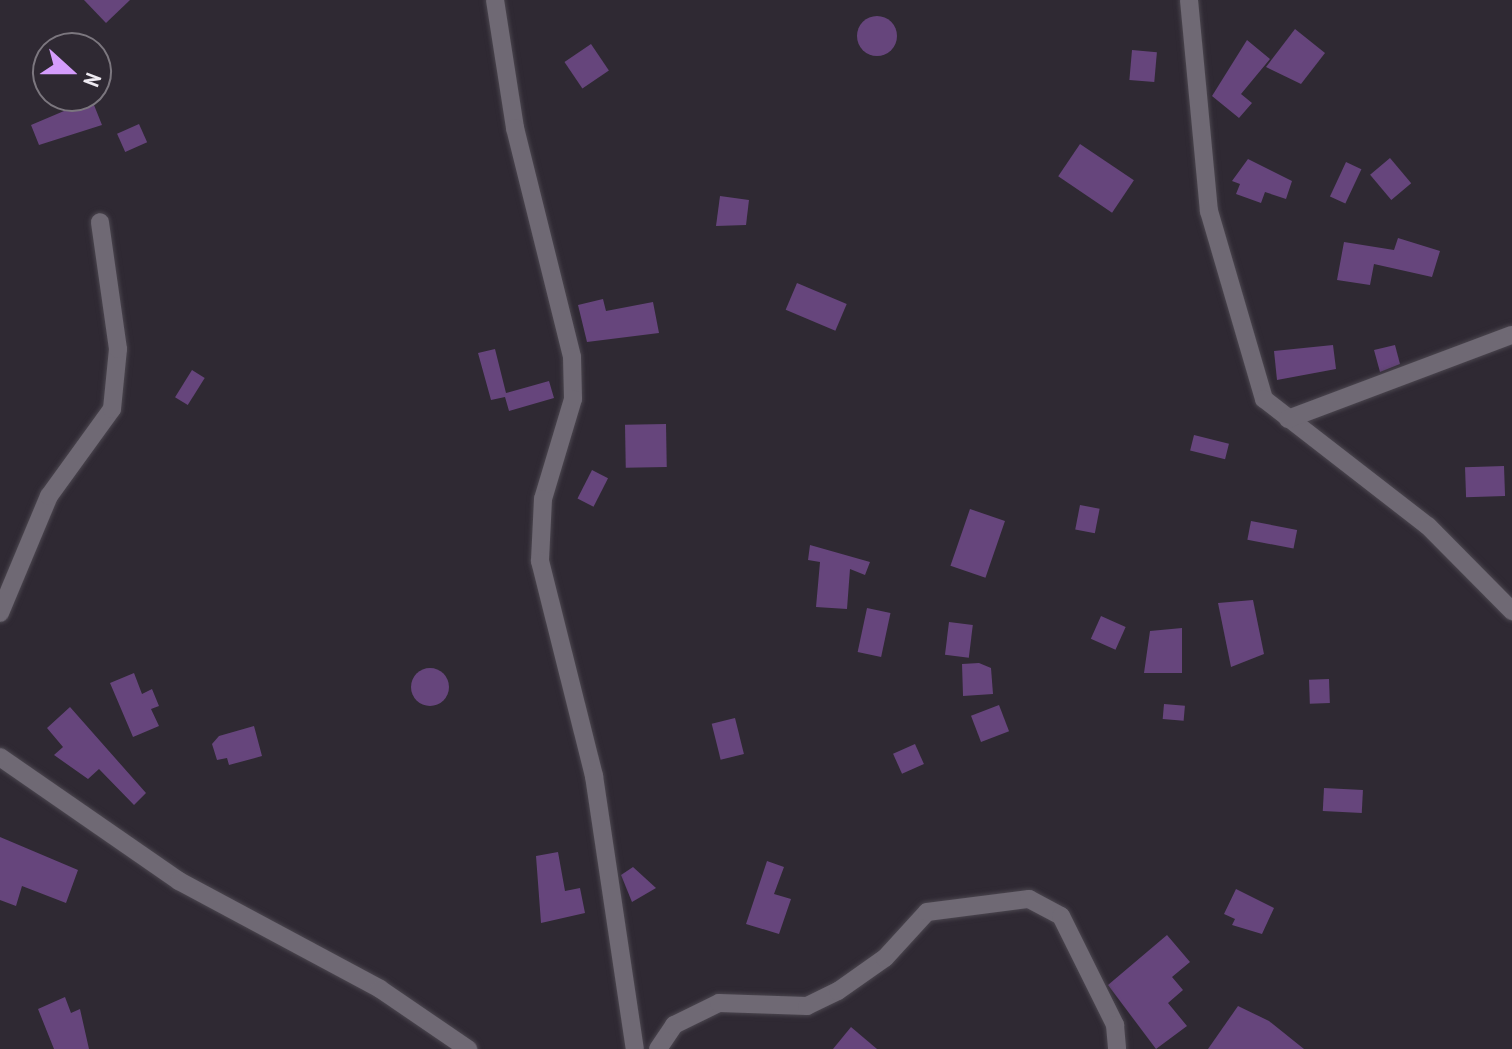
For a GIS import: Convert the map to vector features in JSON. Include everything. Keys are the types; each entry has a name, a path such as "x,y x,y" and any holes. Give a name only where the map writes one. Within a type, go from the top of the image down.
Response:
{"street":[{"path":"495,0 515,128 572,357 573,399 543,499 540,561 594,776 635,1049"},
{"path":"1189,0 1209,211 1264,399 1428,526 1512,611"},
{"path":"0,613 49,496 112,409 118,349 100,222"},
{"path":"1288,419 1321,413 1512,335"},
{"path":"0,757 179,881 380,989 468,1049"},
{"path":"658,1049 674,1025 719,1003 807,1006 838,991 885,958 927,912 1029,899 1061,916 1115,1025 1117,1049"}],"building":[{"path":"84,0 130,0 106,23"},
{"path":"877,16 891,22 897,36 891,50 877,56 863,50 857,36 863,22"},
{"path":"1295,29 1325,53 1301,84 1266,67"},
{"path":"1247,40 1270,59 1241,94 1252,103 1239,118 1212,96"},
{"path":"591,44 609,71 582,88 564,62"},
{"path":"1132,50 1157,52 1154,82 1129,80"},
{"path":"62,112 97,112 102,125 39,145 31,125"},
{"path":"139,124 147,142 125,152 117,134"},
{"path":"1080,144 1134,180 1112,213 1058,176"},
{"path":"1390,158 1411,183 1391,200 1370,175"},
{"path":"1248,159 1292,181 1286,199 1265,192 1261,203 1236,194 1240,184 1232,181"},
{"path":"1346,162 1361,169 1345,204 1330,196"},
{"path":"720,196 749,200 746,225 716,226"},
{"path":"1398,238 1440,251 1432,277 1374,264 1370,285 1337,280 1344,242 1394,250"},
{"path":"797,283 847,304 835,331 786,310"},
{"path":"603,299 606,311 653,302 659,333 587,342 578,305"},
{"path":"1333,345 1336,369 1277,380 1274,351"},
{"path":"1395,345 1400,364 1380,372 1374,350"},
{"path":"495,349 506,393 549,381 554,398 509,411 505,397 491,400 478,353"},
{"path":"192,370 205,378 188,405 175,397"},
{"path":"666,424 667,467 626,468 625,425"},
{"path":"1194,435 1229,444 1225,459 1190,451"},
{"path":"1504,466 1505,496 1466,497 1465,467"},
{"path":"592,470 608,478 594,507 577,499"},
{"path":"1080,505 1100,509 1095,533 1075,530"},
{"path":"970,509 1005,521 985,578 950,566"},
{"path":"1251,521 1297,530 1294,549 1247,540"},
{"path":"810,545 870,562 865,575 850,569 847,609 816,607 820,562 808,560"},
{"path":"1253,600 1264,654 1231,667 1218,603"},
{"path":"867,608 890,613 881,657 858,652"},
{"path":"1101,616 1126,627 1115,650 1091,639"},
{"path":"949,622 973,625 969,658 945,655"},
{"path":"1182,628 1182,673 1144,673 1150,631"},
{"path":"979,663 991,668 993,694 963,696 962,664"},
{"path":"430,668 444,673 449,687 444,701 430,706 416,701 411,687 416,673"},
{"path":"134,673 142,694 152,689 159,706 151,709 159,726 133,737 110,683"},
{"path":"1329,679 1330,703 1310,704 1309,680"},
{"path":"1164,704 1185,706 1184,721 1163,719"},
{"path":"999,705 1009,731 981,742 971,716"},
{"path":"70,707 146,793 134,805 99,769 88,779 54,755 63,747 47,728"},
{"path":"735,718 744,754 721,760 712,724"},
{"path":"254,726 262,756 229,765 227,758 217,760 212,744 219,736"},
{"path":"915,744 924,764 902,774 893,754"},
{"path":"1324,788 1363,790 1362,813 1323,811"},
{"path":"0,837 78,870 66,903 22,886 16,906 0,900"},
{"path":"558,852 565,891 580,888 585,913 541,923 536,856"},
{"path":"767,861 784,867 774,894 791,899 779,934 746,924"},
{"path":"633,867 656,888 632,902 621,875"},
{"path":"1236,889 1274,908 1262,934 1232,925 1235,919 1224,914"},
{"path":"1167,935 1190,962 1172,977 1183,990 1168,1003 1187,1026 1156,1049 1108,985"},
{"path":"65,997 71,1013 80,1009 89,1049 54,1049 38,1009"},
{"path":"1238,1006 1269,1021 1304,1049 1208,1049"},
{"path":"851,1027 877,1049 833,1049"}]}
